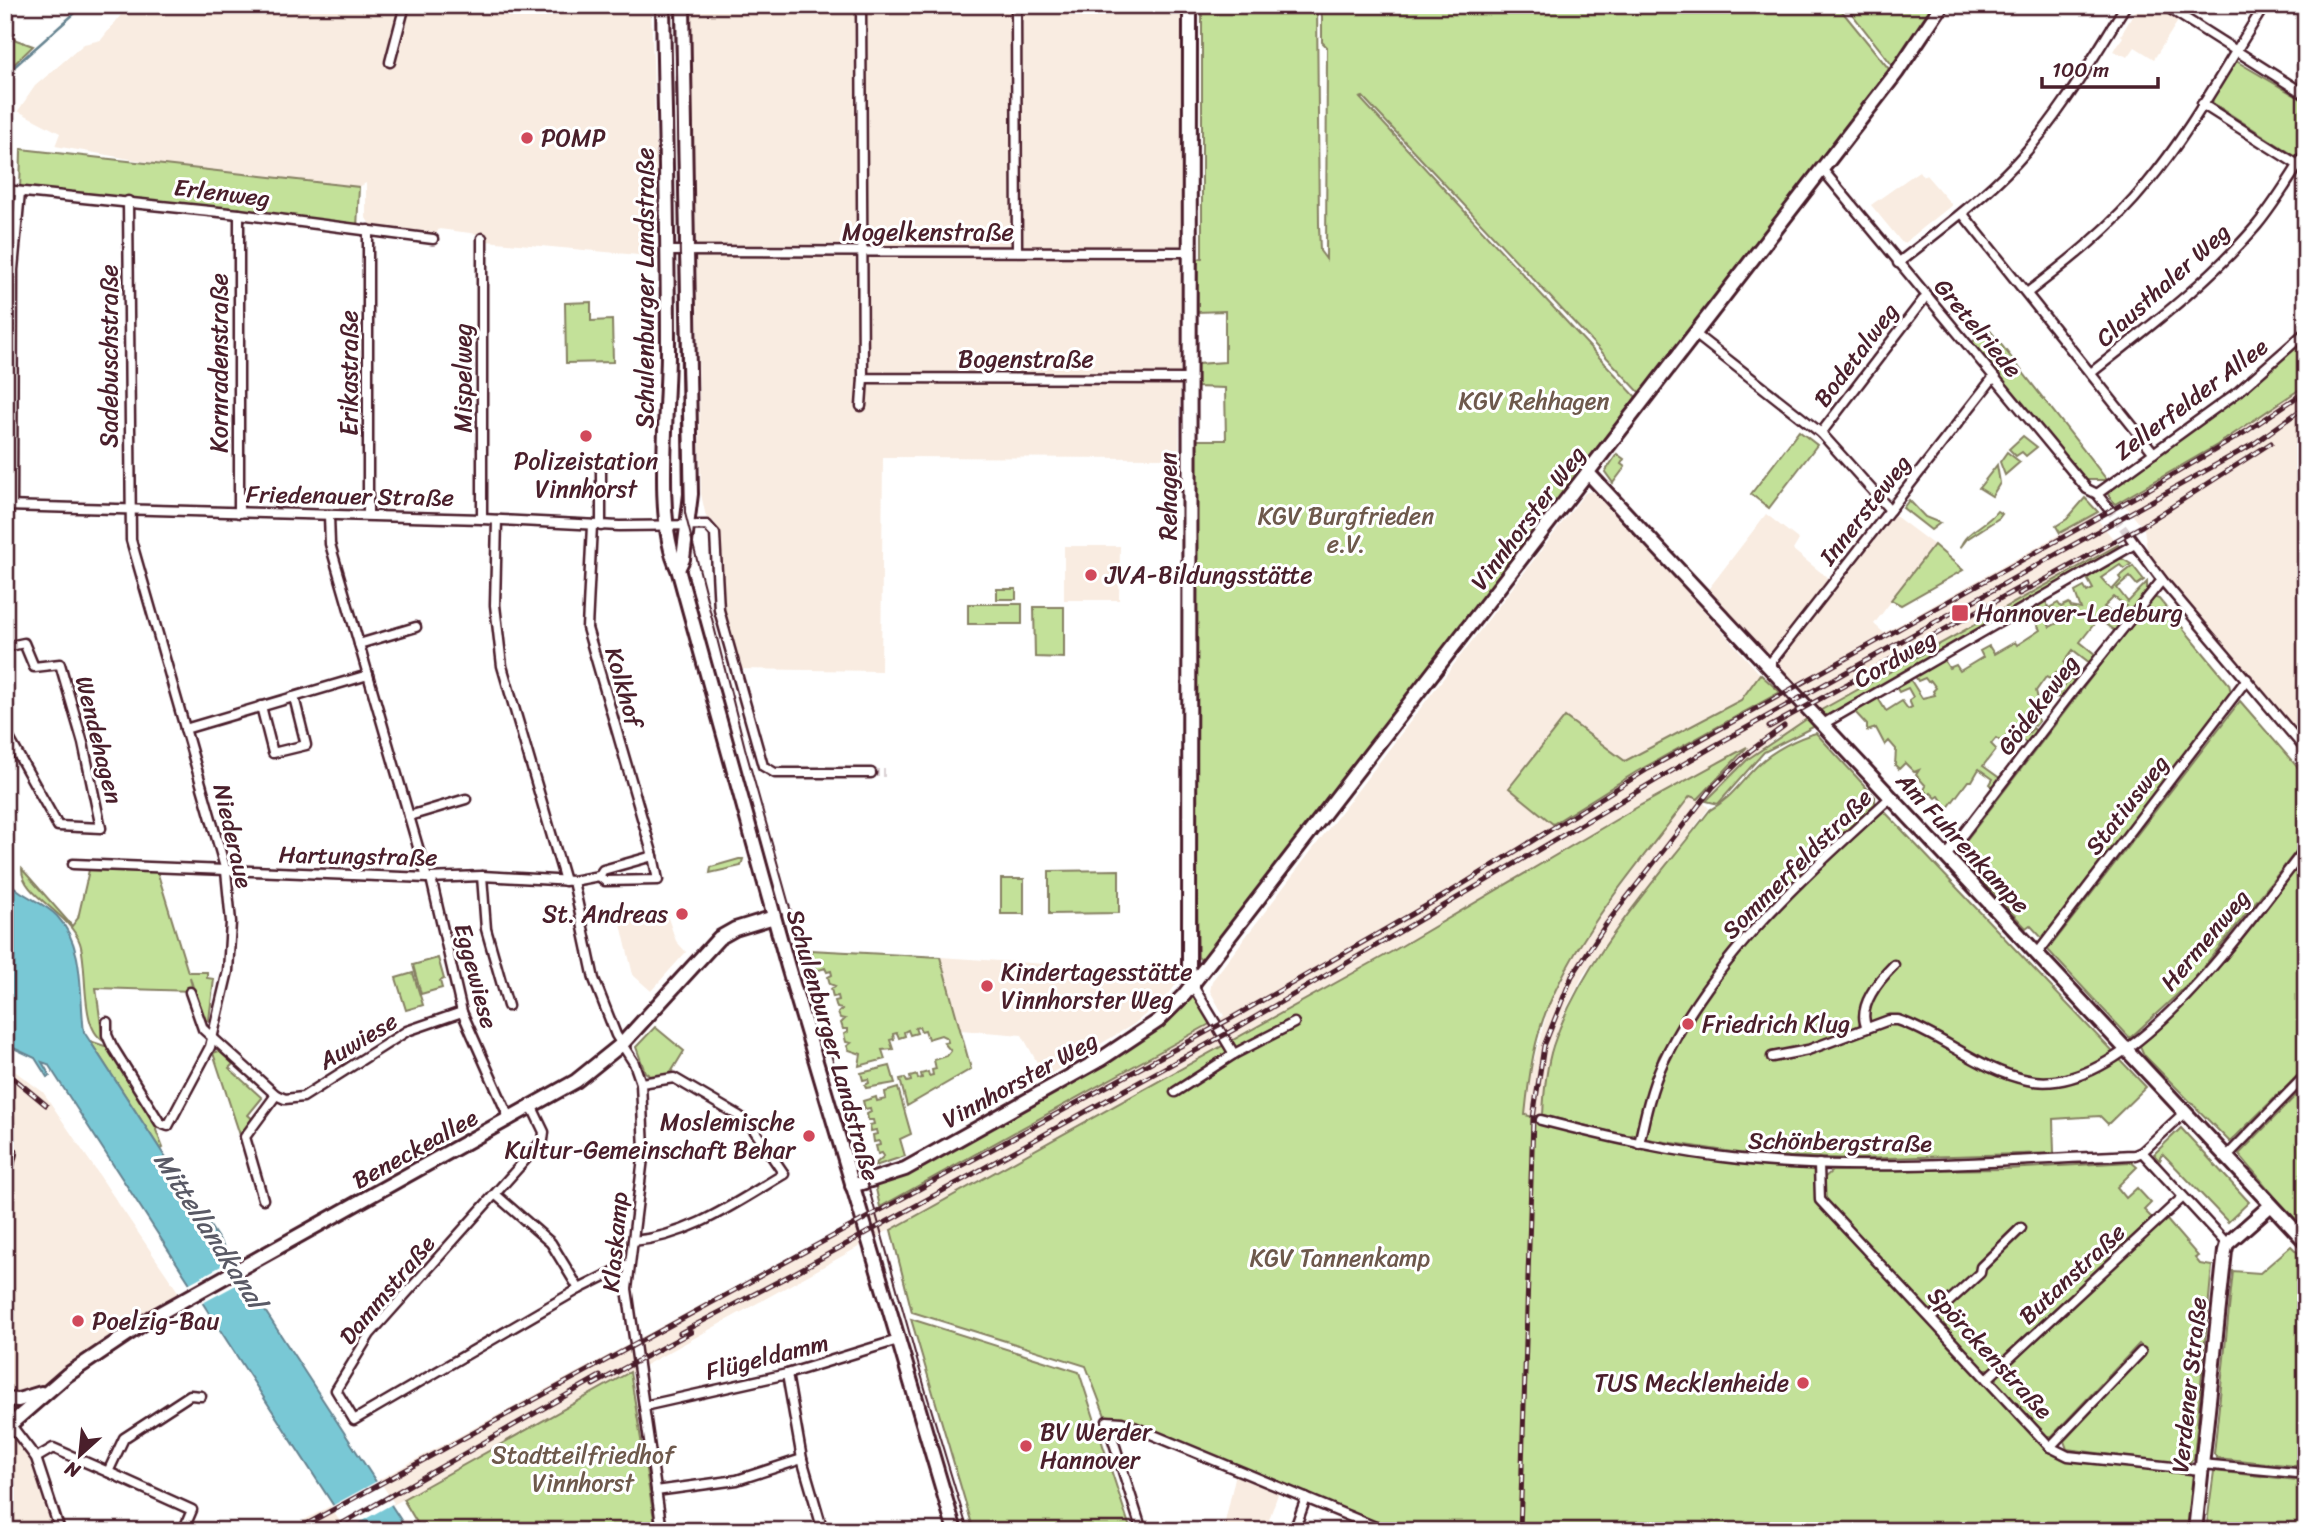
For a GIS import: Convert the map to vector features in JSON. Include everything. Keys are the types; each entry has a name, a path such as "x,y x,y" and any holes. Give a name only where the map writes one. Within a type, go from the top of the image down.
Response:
{"street":[{"path":"390,62 405,5"},
{"name":"Schulenburger Landstraße","path":"663,5 667,251 667,525 670,552 678,569 774,917 955,1531"},
{"name":"Schulenburger Landstraße","path":"678,569 683,559 691,494 683,5"},
{"path":"861,5 861,406"},
{"path":"1016,5 1017,250"},
{"name":"Rehagen","path":"1190,5 1189,967 1194,985"},
{"name":"Vinnhorster Weg","path":"852,1186 905,1169 1101,1059 1158,1021 1194,985 1897,72 1942,5"},
{"path":"1898,262 1995,184 2041,134 2126,5"},
{"path":"2164,5 2306,95"},
{"path":"2027,293 2094,240 2160,169 2265,5"},
{"path":"2202,104 2302,167"},
{"name":"Clausthaler Weg","path":"2091,373 2211,274 2259,222 2302,167 2306,153"},
{"name":"Gretelriede","path":"1822,169 2087,489 2097,494 2108,508"},
{"name":"Erlenweg","path":"5,190 128,201 433,239"},
{"name":"Friedenauer Straße","path":"20,192 9,271 9,506 482,519 596,525 687,524"},
{"name":"Sadebuschstraße","path":"128,201 129,511"},
{"path":"1962,213 2154,453"},
{"name":"Kornradenstraße","path":"239,214 239,513"},
{"name":"Erikastraße","path":"368,230 368,516"},
{"name":"Mispelweg","path":"482,238 482,519"},
{"name":"Mogelkenstraße","path":"667,251 1189,252"},
{"name":"Bodetalweg","path":"1821,433 1923,300"},
{"name":"Zellerfelder Allee","path":"2097,494 2239,391 2306,332"},
{"path":"1695,334 1821,433 1890,510"},
{"name":"Innersteweg","path":"1769,666 1993,377"},
{"name":"Bogenstraße","path":"863,378 1189,379"},
{"name":"Kolkhof","path":"601,460 587,628 653,856"},
{"name":"Am Fuhrenkampe","path":"1589,474 2306,1242"},
{"name":"Niederaue","path":"107,1022 107,1035 112,1046 165,1126 170,1124 193,1083 212,1038 223,999 231,948 226,871 131,540 129,511"},
{"name":"Eggewiese","path":"329,515 330,544 429,878 461,1012 510,1119"},
{"name":"Klaskamp","path":"497,520 495,605 502,666 569,881 594,979 641,1083 644,1150 629,1265 629,1314 662,1531"},
{"path":"687,524 707,525 715,534 719,611 763,766 775,773 871,773"},
{"name":"Cordweg","path":"1823,724 2132,541 2162,580"},
{"path":"2162,580 2306,750"},
{"name":"Gödekeweg","path":"1947,855 2096,660 2162,580"},
{"path":"359,644 416,627"},
{"name":"Wendehagen","path":"5,648 24,643 34,667 60,664 83,743 101,828 58,826 5,731"},
{"path":"185,729 368,675"},
{"name":"Statiusweg","path":"2038,954 2248,679"},
{"path":"261,706 273,753 296,748 307,743 294,697"},
{"name":"Sommerfeldstraße","path":"1639,1144 1648,1102 1663,1062 1718,975 1797,885 1891,797"},
{"path":"409,817 466,799"},
{"name":"Hermenweg","path":"1772,1057 1808,1050 1867,1028 1898,1020 2013,1076 2044,1083 2076,1077 2126,1052 2212,966 2306,848"},
{"name":"Hartungstraße","path":"73,864 569,881 653,856 658,880 605,881 601,873"},
{"path":"482,876 486,929 508,1006"},
{"name":"Beneckeallee","path":"7,1424 51,1388 182,1300 532,1107 593,1069 622,1044 719,938 735,929 774,917"},
{"path":"1867,1028 1863,1021 1866,1006 1885,974 1894,965"},
{"path":"1194,985 1234,1054"},
{"path":"190,992 203,1029 276,1095 245,1137 263,1199"},
{"name":"Auwiese","path":"276,1095 285,1099 303,1097 407,1031 461,1012"},
{"path":"1175,1092 1234,1054 1294,1023"},
{"path":"2226,1157 2306,1075"},
{"path":"633,1241 654,1239 695,1226 784,1174 750,1124 739,1116 674,1078 641,1083"},
{"name":"Dammstraße","path":"532,1107 544,1132 543,1140 359,1348 336,1390 354,1420 579,1289 619,1267 629,1265"},
{"path":"2184,1113 2142,1152 2183,1197 2227,1244 2270,1205"},
{"name":"Schönbergstraße","path":"1541,1120 1639,1144 1741,1160 1819,1164 1982,1162 2134,1155 2142,1152"},
{"path":"5,1180 12,1152"},
{"name":"Spörckenstraße","path":"1819,1164 1820,1200 2050,1447 2068,1456 2306,1474"},
{"path":"495,1194 551,1243 579,1289"},
{"name":"Butanstraße","path":"1987,1379 2183,1197"},
{"path":"1931,1318 1980,1273 1981,1267 2021,1228"},
{"name":"Verdener Straße","path":"2195,1531 2227,1244"},
{"name":"Flügeldamm","path":"643,1406 787,1374 898,1340"},
{"path":"2050,1447 2141,1352"},
{"path":"787,1374 802,1459 823,1531"},
{"name":"Beneckeallee","path":"5,1399 18,1400 51,1388"},
{"path":"108,1472 124,1438 190,1395 201,1396"},
{"path":"1142,1531 1107,1421 1122,1422 1384,1530"},
{"path":"7,1424 36,1458 60,1531"},
{"path":"36,1458 53,1448 192,1510 183,1531"},
{"path":"656,1491 737,1480 802,1459"},
{"path":"1294,1531 1306,1498"}],"shaded area":[{"path":"129,5 651,5 657,179 650,179 649,256 486,241 486,235 439,229 436,234 371,226 366,218 366,183 359,187 176,167 55,146 60,133 18,111 35,86 84,44 101,40"},
{"path":"691,5 1185,5 1179,458 883,457 881,671 738,669 722,610 718,531 714,522 706,517 701,494"},
{"path":"2139,5 2152,5 2178,21 2154,59 2135,47 2128,57 2113,51"},
{"path":"1919,171 1923,177 1926,175 1952,205 1903,244 1871,205"},
{"path":"2306,385 2306,745 2148,555 2144,529 2121,501 2115,504 2217,445"},
{"path":"1599,492 1760,674 1741,700 1625,761 1564,717 1553,824 1636,772 1788,687 1703,596 1766,514 1799,540 1793,550 1833,582 1787,644 1894,515 1934,545 1874,624 1884,633 2094,515 2118,545 1772,740 1718,787 1704,803 1709,808 1584,974 1566,1009 1551,1048 1541,1120 1525,1116 1529,1078 1550,1002 1567,967 1586,935 1690,795 1699,799 1745,748 1641,805 1393,951 346,1531 284,1531 853,1223 1224,1016 1210,991 1212,981 1585,493"},
{"name":"JVA-Bildungsstätte","path":"1064,546 1120,546 1119,600 1064,600"},
{"path":"668,918 676,941 686,952 651,991 633,975 620,920"},
{"path":"940,957 1179,973 1179,980 1169,994 1134,1024 1045,1077 1022,1035 960,1030"},
{"path":"5,1064 43,1092 183,1299 153,1317 10,1424 32,1464 54,1531 5,1531"},
{"path":"1236,1473 1279,1491 1265,1531 1223,1531"}],"green space":[{"path":"1202,5 1317,5 1319,224 1320,251 1326,259 1327,47 1322,42 1322,5 1837,5 1889,69 1640,393 1363,97 1360,98 1636,397 1203,962 1198,957 1194,717 1196,440 1226,440 1225,388 1196,387 1197,364 1225,362 1225,311 1197,312 1198,259 1202,258"},
{"path":"1845,5 1934,5 1893,66"},
{"path":"5,36 33,46 5,73"},
{"path":"2236,61 2306,102 2306,145 2299,155 2295,156 2213,103 2212,99"},
{"path":"21,149 359,187 357,229 20,192"},
{"path":"5,194 13,195 16,201 9,264 5,268"},
{"path":"591,302 591,321 612,320 613,362 566,363 565,303"},
{"path":"1989,329 2107,480 2086,480 1971,343"},
{"path":"2306,336 2306,385 2217,445 2115,504 2107,493 2117,485 2116,481 2214,414"},
{"path":"1799,431 1817,445 1769,508 1751,494"},
{"path":"2023,436 2037,447 2026,456 2022,452 2016,456 2009,449"},
{"path":"2007,452 2020,462 2005,475 2000,462"},
{"path":"1617,454 1624,459 1621,464 1625,467 1613,483 1605,472"},
{"path":"1997,465 2000,483 1992,496 1979,488"},
{"path":"2085,498 2098,512 2060,533 2056,526 2067,519"},
{"path":"1909,500 1925,517 1940,523 1931,530 1903,508"},
{"path":"1997,511 2002,514 1999,518 1967,539 1960,548 1971,532"},
{"path":"1934,545 1963,570 1901,605 1891,600"},
{"path":"2118,545 2123,551 1821,723 1764,752 1718,804 1706,801 1748,759 1814,714"},
{"path":"2121,558 2131,564 2124,569 2120,565 2101,578 2112,590 2121,580 2119,577 2133,566 2144,580 2137,585 2130,577 2117,588 2128,602 2147,582 2147,590 2125,617 2121,613 2126,606 2114,597 2104,607 2122,621 2115,631 2098,619 2080,642 2096,655 2090,663 2073,650 2064,662 2072,671 2068,676 2075,682 2063,699 2056,697 2068,681 2056,672 2050,679 2046,677 2036,691 2039,703 2031,714 2039,721 2035,726 2020,719 2015,726 2027,735 2033,728 2037,732 2028,744 2011,732 2002,742 1996,738 1991,744 1996,749 1983,766 2001,779 1994,788 1990,784 1993,779 1979,769 1947,809 1939,796 1936,798 1924,790 1926,786 1916,775 1919,770 1914,772 1905,763 1899,769 1895,765 1896,749 1889,741 1885,745 1876,728 1867,731 1867,725 1854,711 1878,698 1886,711 1902,701 1908,709 1912,707 1909,700 1913,697 1908,688 1899,692 1896,687 1910,679 1922,698 1935,695 1933,691 1936,688 1931,681 1928,682 1925,678 1918,681 1915,676 1944,660 1949,668 1956,665 1960,671 1983,657 1980,651 1989,646 1994,654 2015,642 2017,645 2040,630 2029,610 2046,601 2048,607 2041,611 2050,627 2057,623 2049,608 2058,603 2061,607 2069,603 2071,607 2081,609 2075,592 2084,587 2087,592 2093,589 2087,578"},
{"path":"997,589 1016,589 1016,599 997,599"},
{"path":"2153,597 2159,599 2229,684 2231,693 2042,938 2030,925 2026,928 1959,857 1958,851"},
{"path":"968,604 1022,604 1022,624 968,624"},
{"path":"1034,607 1064,607 1064,658 1035,657"},
{"path":"1760,674 1780,692 1636,772 1553,824 1509,788 1565,717 1625,761 1741,700"},
{"path":"2240,701 2306,777 2306,839 2193,980 2130,1038 2048,950"},
{"path":"1816,733 1875,797 1875,804 1767,905 1699,993 1659,1056 1636,1134 1627,1136 1543,1115 1549,1063 1566,1014 1582,983 1622,922 1710,810 1730,795 1770,755"},
{"name":"KGV Tannenkamp","path":"1747,747 1698,799 1690,796 1614,894 1564,972 1536,1042 1525,1115 1639,1144 1819,1164 1818,1196 2060,1454 2201,1470 2195,1531 1385,1531 1122,1422 1107,1421 1086,1366 912,1312 891,1230 1393,951 1641,805"},
{"path":"1884,811 2146,1087 2108,1124 2100,1116 2053,1119 2054,1153 1855,1159 1752,1155 1646,1139 1648,1117 1660,1082 1702,1004 1757,934 1787,902 1818,870"},
{"path":"2306,853 2306,1067 2230,1142 2144,1055 2140,1046 2223,959"},
{"path":"743,859 741,866 710,873 711,867"},
{"path":"22,869 72,926 78,918 89,870 157,871 188,972 207,972 207,978 214,979 209,1020 203,1021 190,977 193,991 96,988 102,1033 108,1043 99,1037 88,1014 80,943 66,922 29,887"},
{"path":"1119,870 1119,913 1049,914 1049,871"},
{"path":"1001,879 1024,879 1024,914 1001,914"},
{"path":"810,950 940,957 971,1069 907,1106 900,1079 905,1078 907,1082 911,1081 910,1077 917,1075 918,1079 922,1078 921,1074 928,1072 929,1076 933,1075 932,1070 936,1069 934,1060 947,1056 951,1051 944,1043 948,1042 947,1038 941,1035 928,1039 925,1030 921,1031 919,1027 915,1028 917,1033 910,1035 908,1030 904,1032 905,1036 899,1038 897,1033 893,1034 894,1039 890,1040 893,1049 882,1050 885,1059 859,1066 861,1054 849,1050 847,1046 851,1043 846,1042 844,1034 848,1029 843,1029 841,1023 845,1019 840,1018 838,1013 842,1009 837,1008 835,1001 839,1000 838,996 833,997 831,989 835,986 830,984 828,977 832,975 831,971 827,972 825,968 816,971"},
{"path":"438,958 444,979 440,981 442,988 421,994 413,965"},
{"path":"413,973 423,1005 406,1010 396,978"},
{"path":"1193,986 1215,1021 880,1207 874,1180 1101,1059"},
{"path":"655,1027 684,1051 670,1074 652,1077 645,1072 636,1047"},
{"path":"90,1041 111,1048 158,1123 156,1130 163,1148 160,1149"},
{"path":"219,1051 233,1064 229,1068 262,1098 248,1115 254,1120 241,1138 213,1053"},
{"path":"890,1066 895,1083 866,1088 868,1079 863,1080 861,1073"},
{"path":"2306,1085 2306,1234 2239,1154"},
{"path":"898,1088 911,1134 900,1139 905,1156 872,1167 884,1156 882,1153 878,1154 876,1146 880,1145 879,1141 874,1142 873,1135 877,1134 876,1130 871,1131 873,1120 868,1120 870,1108 865,1109 863,1101 876,1097 877,1101 886,1099 885,1092"},
{"path":"2181,1128 2249,1202 2228,1222 2163,1154 2160,1160 2154,1154"},
{"path":"2131,1162 2137,1167 2117,1187 2126,1198 2137,1188 2151,1203 2144,1210 2152,1218 1990,1369 1984,1369 1823,1198 1824,1178 1832,1171 2006,1169"},
{"path":"2166,1219 2198,1256 2195,1258 2200,1264 2212,1266 2194,1459 2186,1465 2067,1449 2064,1441 2147,1352 2139,1344 2052,1436 2045,1436 1997,1383 1997,1377"},
{"path":"2291,1246 2306,1261 2306,1467 2217,1458 2214,1454 2233,1271 2260,1273"},
{"name":"BV Werder Hannover","path":"911,1319 1079,1372 1131,1531 974,1531"},
{"name":"Stadtteilfriedhof Vinnhorst","path":"630,1372 656,1531 422,1531 403,1499"},
{"path":"2214,1471 2306,1481 2306,1531 2206,1531"}],"water":[{"name":"Mittellandkanal","path":"5,876 16,889 51,910 66,928 77,956 84,1032 408,1531 350,1531 48,1064 42,1062 50,1076 47,1077 35,1058 5,1044"}],"pier":[{"path":"236,1258 249,1278 199,1305 186,1285"},
{"path":"379,1480 394,1503 346,1530 330,1507"}],"waterway":[{"path":"5,75 84,5"}],"tunnel":[{"path":"2108,508 2130,537"},
{"path":"871,773 885,773"}],"tram line":[{"path":"675,5 685,513 745,748 926,1392 968,1531"}],"railway":[{"path":"294,1531 1230,1019 1450,892 1648,769 2142,493 2247,431 2306,391"},
{"path":"680,1333 796,1272 1235,1029 1714,746 2255,443 2306,406"},
{"path":"2019,594 2142,526 2271,443"},
{"path":"1879,666 2026,584"},
{"path":"1769,727 1858,678"},
{"path":"1520,1531 1533,1118 1544,1046 1572,976 1607,923 1713,787 1750,751 1784,726"},
{"path":"5,1071 46,1105"},
{"path":"593,1385 691,1332"},
{"path":"329,1531 600,1376"}],"place":[{"name":"POMP","path":"527,138"},
{"name":"Polizeistation Vinnhorst","path":"586,436"},
{"name":"JVA-Bildungsstätte","path":"1091,575"},
{"name":"Hannover-Ledeburg","path":"1960,613"},
{"name":"St. Andreas","path":"682,914"},
{"name":"Kindertagesstätte Vinnhorster Weg","path":"987,986"},
{"name":"Friedrich Klug","path":"1688,1024"},
{"name":"Moslemische Kultur-Gemeinschaft Behar","path":"809,1136"},
{"name":"Poelzig-Bau","path":"78,1321"},
{"name":"TUS Mecklenheide","path":"1803,1383"},
{"name":"BV Werder Hannover","path":"1026,1446"}],"park label":[{"name":"KGV Rehhagen","path":"1534,401"},
{"name":"KGV Burgfrieden e.V.","path":"1346,530"}]}
